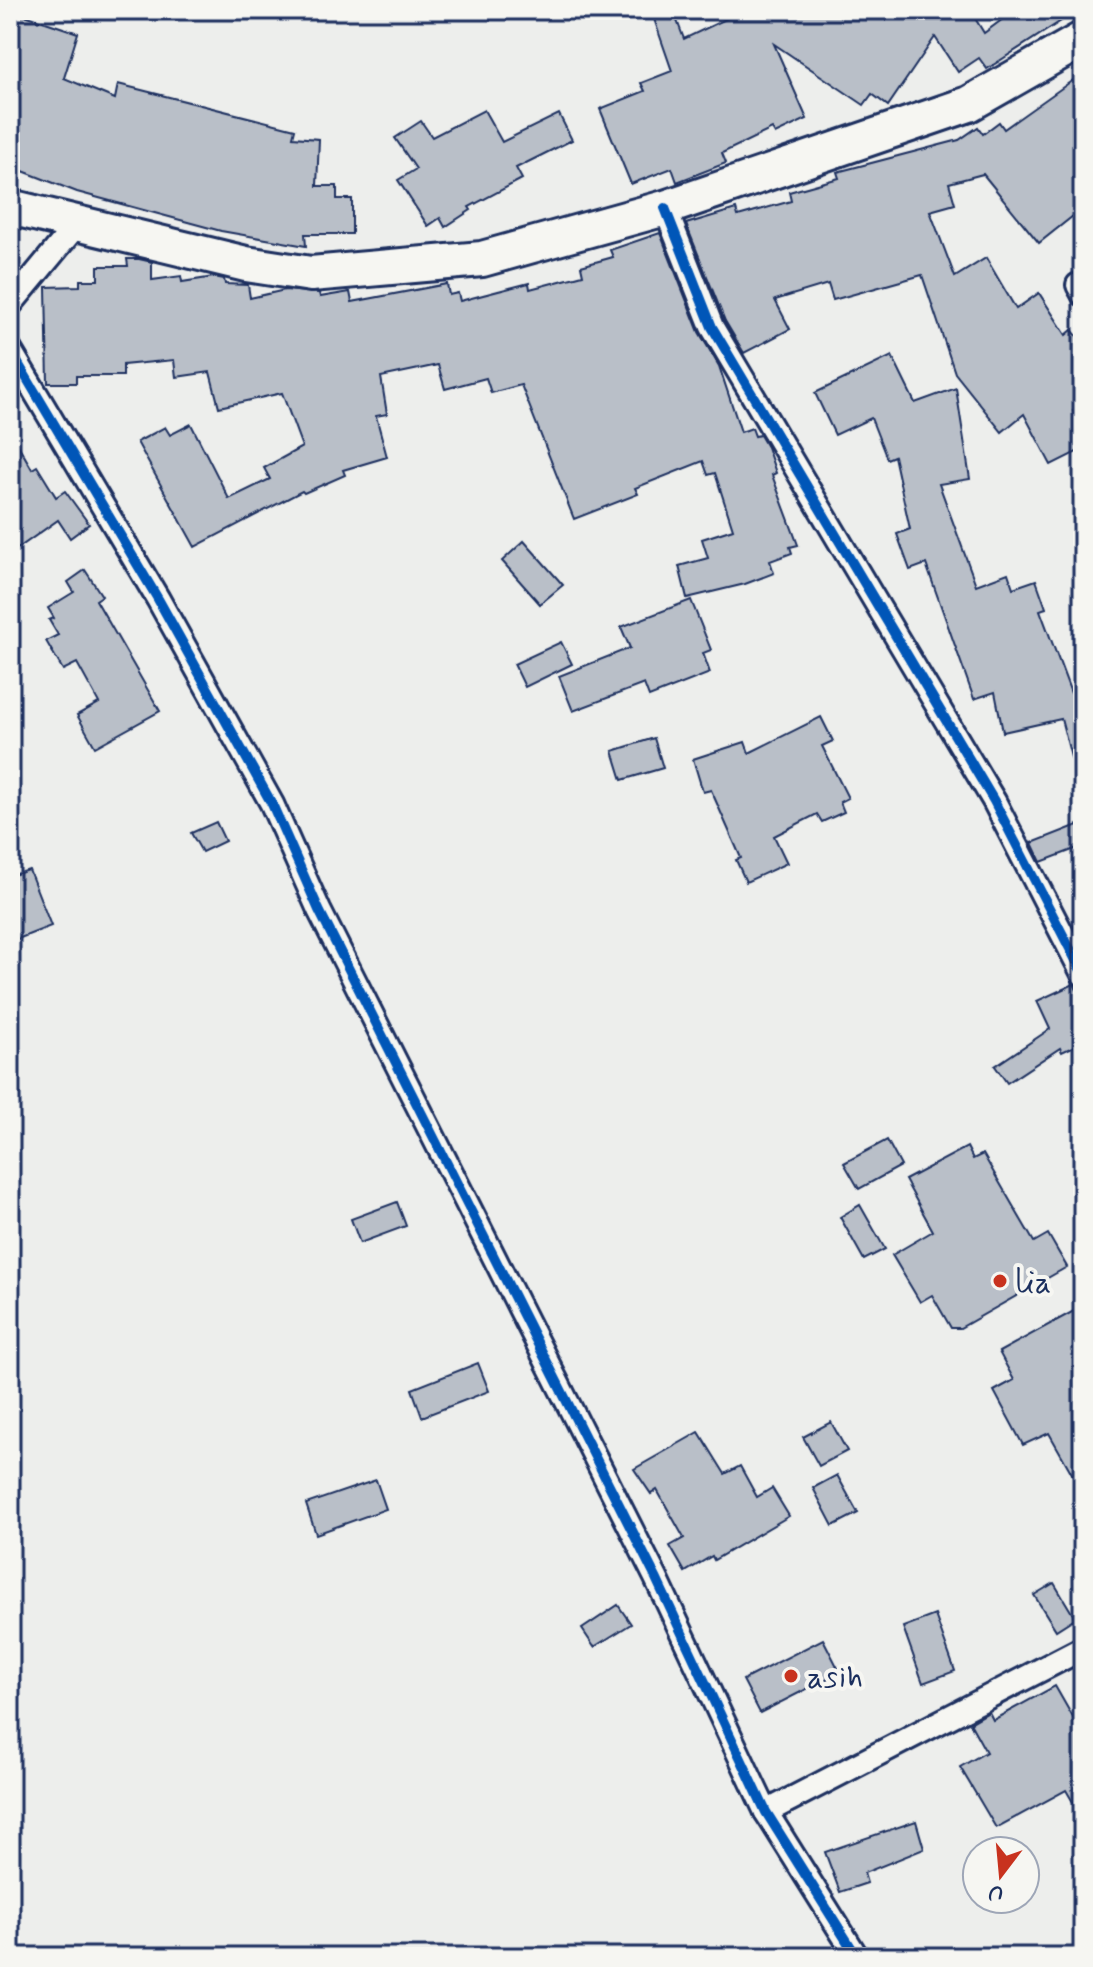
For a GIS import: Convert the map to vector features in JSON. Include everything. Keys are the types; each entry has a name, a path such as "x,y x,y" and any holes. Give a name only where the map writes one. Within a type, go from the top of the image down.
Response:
{"main road":[{"path":"10,207 246,264 311,274 482,259 665,208 969,104 1083,39"}],"street":[{"path":"665,208 712,327 994,801 1083,974"},
{"path":"10,305 78,223"},
{"path":"10,350 150,586 272,804 319,910 656,1578 766,1812 857,1957"},
{"path":"766,1812 1083,1648"}],"building":[{"path":"10,10 78,33 64,78 115,99 118,84 295,129 293,137 319,139 317,186 337,186 337,199 352,199 352,234 305,234 306,246 221,231 77,192 10,166"},
{"path":"673,10 684,39 732,16 723,10 970,10 984,33 1015,10 1078,10 987,69 979,58 958,72 935,37 888,106 872,94 864,105 774,44 807,119 775,134 772,129 722,153 726,163 677,182 672,168 631,184 600,109 645,91 641,83 672,71 653,16"},
{"path":"1073,80 1083,93 1083,208 1039,243 983,174 949,183 955,204 930,211 955,277 986,258 1016,309 1039,293 1066,335 1072,330 1083,343 1083,403 1073,411 1083,430 1083,449 1051,465 1024,414 1002,432 955,373 922,275 833,300 828,284 775,300 790,329 744,353 725,321 686,224 736,209 738,216 791,201 789,192 839,178 837,172 959,140 978,127 983,134 999,122 1004,129"},
{"path":"484,110 502,142 559,114 572,140 516,168 522,179 469,207 471,210 445,227 440,218 428,226 398,180 416,169 395,138 421,121 432,137"},
{"path":"660,233 699,332 719,366 741,432 752,428 755,436 760,435 767,447 776,473 772,475 798,545 790,547 792,553 770,561 774,573 745,584 687,598 679,566 708,558 702,539 733,529 715,473 708,475 703,461 635,488 638,494 574,519 521,385 491,393 486,378 445,389 438,365 381,377 387,414 376,416 387,457 343,470 345,475 304,493 302,491 195,547 137,442 165,427 170,435 191,424 229,499 270,479 264,468 302,447 282,393 219,407 210,372 176,377 174,360 123,365 123,376 76,376 76,383 48,383 46,287 80,286 80,280 98,280 98,266 128,266 127,259 139,259 152,262 152,280 181,276 182,282 214,277 224,279 225,284 248,285 250,298 285,290 319,293 320,297 350,292 352,302 447,284 449,295 458,293 460,301 529,283 530,289 583,275 581,266 613,257 610,250"},
{"path":"892,356 915,403 956,388 970,479 939,484 976,585 1008,573 1013,588 1036,580 1046,608 1040,610 1071,693 1083,690 1083,775 1076,776 1061,719 1003,732 995,692 974,699 926,564 910,570 897,534 910,529 894,456 887,459 871,418 835,435 815,393"},
{"path":"10,431 32,469 37,466 56,497 65,491 89,524 70,538 58,520 10,554"},
{"path":"524,541 563,585 540,604 502,561"},
{"path":"85,570 102,596 96,600 160,711 95,747 77,715 99,703 77,663 63,670 46,641 58,635 49,620 54,618 48,608 74,592 68,582"},
{"path":"691,600 711,650 703,653 710,673 649,697 644,684 573,711 559,676 630,648 621,627"},
{"path":"561,642 572,664 525,687 514,664"},
{"path":"821,717 833,741 822,746 848,798 840,802 844,812 822,822 817,814 774,836 787,863 746,882 736,860 741,858 711,790 703,792 693,759 745,742 749,753"},
{"path":"654,738 663,768 622,780 613,751"},
{"path":"216,822 225,841 202,852 191,833"},
{"path":"1083,823 1083,846 1041,862 1032,843"},
{"path":"29,870 51,926 10,942 10,876"},
{"path":"1074,984 1083,1002 1083,1042 1062,1052 1060,1048 1007,1083 995,1066 1050,1029 1037,1001"},
{"path":"887,1140 901,1166 859,1189 844,1163"},
{"path":"967,1147 973,1159 983,1154 1034,1242 1048,1234 1067,1267 960,1328 951,1328 932,1295 920,1302 892,1255 933,1231 905,1180"},
{"path":"397,1202 406,1226 360,1243 351,1219"},
{"path":"860,1205 885,1249 864,1260 840,1217"},
{"path":"1083,1306 1083,1493 1049,1433 1023,1445 994,1391 1014,1380 999,1352"},
{"path":"478,1363 489,1391 422,1417 412,1389"},
{"path":"831,1422 847,1451 819,1466 803,1437"},
{"path":"699,1432 725,1474 740,1466 757,1497 772,1488 789,1516 714,1560 712,1556 685,1572 670,1546 684,1538 657,1490 651,1494 634,1469"},
{"path":"837,1475 858,1513 833,1526 813,1488"},
{"path":"376,1480 386,1509 316,1534 306,1504"},
{"path":"1054,1583 1075,1618 1056,1630 1034,1595"},
{"path":"618,1605 631,1624 594,1647 582,1629"},
{"path":"935,1615 955,1671 923,1683 903,1627"},
{"name":"asih","path":"823,1639 840,1672 760,1713 743,1680"},
{"path":"1055,1686 1083,1735 1083,1819 1066,1790 996,1828 960,1767 986,1752 970,1723 989,1712 993,1720"},
{"path":"916,1821 924,1849 864,1873 867,1883 840,1892 825,1852"}],"cycle path":[{"path":"665,208 712,327 994,801 1083,974"},
{"path":"10,350 158,599 272,804 319,910 656,1578 766,1812 857,1957"}],"place":[{"name":"lia","path":"1000,1281"},
{"name":"asih","path":"791,1676"}]}
